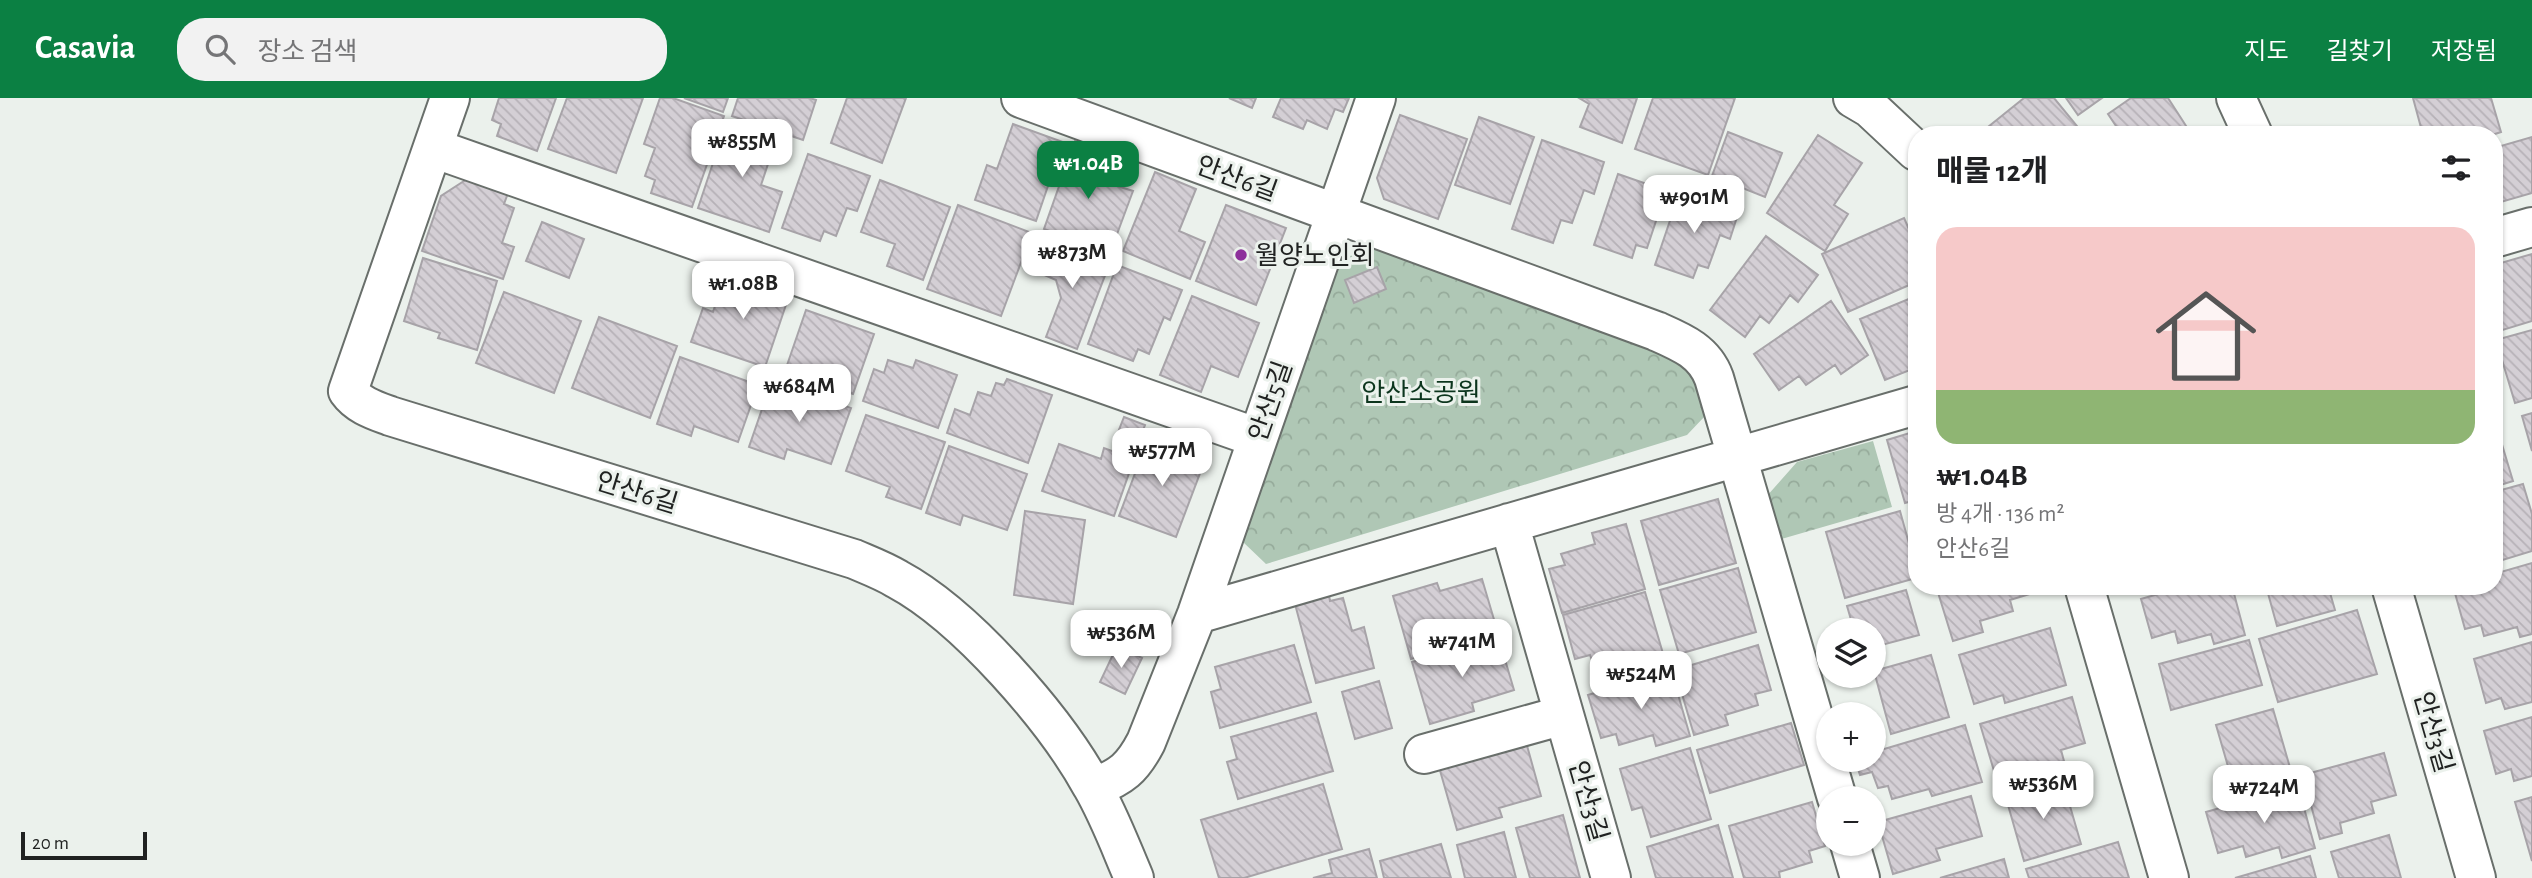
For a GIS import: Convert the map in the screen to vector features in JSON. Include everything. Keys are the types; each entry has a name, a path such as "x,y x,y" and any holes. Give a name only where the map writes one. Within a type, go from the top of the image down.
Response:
{"street":[{"name":"안산6길","path":"450,98 348,391 352,396 366,406 390,416 854,559 899,580 970,634 1027,695 1076,759 1094,788"},
{"name":"안산6길","path":"1021,98 1335,214"},
{"name":"안산5길","path":"1094,788 1115,779 1136,760 1146,742 1196,614 1376,98"},
{"path":"1853,98 1870,108 1908,144"},
{"path":"2236,98 2249,126"},
{"path":"433,148 1258,438"},
{"path":"1335,214 1656,331 1687,345 1703,356 1712,370 1834,786"},
{"path":"2503,235 2532,227"},
{"path":"1196,614 1908,407"},
{"name":"안산3길","path":"1509,523 1611,878"},
{"path":"2087,595 2169,878"},
{"name":"안산3길","path":"2394,595 2476,878"},
{"path":"1424,754 1564,715"},
{"path":"1094,788 1135,878"},
{"path":"1854,856 1860,878"}],"green space":[{"name":"안산소공원","path":"1370,247 1671,353 1690,372 1705,416 1687,435 1266,564 1243,542 1339,261"},
{"path":"1873,441 1892,507 1778,540 1766,497 1797,462"}],"building":[{"path":"499,98 556,98 537,151 497,136 501,124 492,120"},
{"path":"567,98 643,98 616,173 548,149"},
{"path":"660,98 673,98 724,116 692,207 651,193 655,180 645,176 655,148 644,144"},
{"path":"684,98 728,98 723,112"},
{"path":"738,98 816,100 803,140 732,116"},
{"path":"847,98 906,98 882,163 831,143"},
{"path":"1229,98 1256,98 1252,108"},
{"path":"1281,98 1349,98 1343,112 1335,109 1327,129 1307,120 1303,129 1273,117"},
{"path":"1579,98 1637,98 1622,143 1580,127 1589,104"},
{"path":"1653,98 1735,98 1708,175 1635,149"},
{"path":"2024,98 2054,98 2077,126 1989,126"},
{"path":"2066,98 2102,98 2078,115"},
{"path":"2131,98 2168,98 2186,126 2116,126 2108,114"},
{"path":"2413,98 2491,98 2499,126 2421,126"},
{"path":"1400,115 1467,139 1438,219 1384,199 1377,178"},
{"path":"1479,117 1534,137 1510,204 1455,185"},
{"path":"727,121 777,137 761,185 782,192 769,232 698,208"},
{"path":"1013,124 1063,142 1036,221 975,200 987,165 997,169"},
{"path":"1728,132 1782,153 1765,197 1712,176"},
{"path":"1818,135 1862,163 1834,205 1848,214 1825,251 1767,213"},
{"path":"2532,137 2532,193 2503,201 2503,145"},
{"path":"1542,140 1604,162 1594,194 1584,190 1572,223 1561,220 1553,243 1512,229"},
{"path":"1075,141 1104,152 1098,166 1115,172 1111,184 1133,191 1110,253 1044,229"},
{"path":"808,154 870,176 857,211 847,208 836,236 824,231 820,241 782,228"},
{"path":"1155,172 1196,189 1179,231 1205,242 1190,279 1123,251"},
{"path":"1618,174 1676,194 1668,218 1658,215 1647,248 1636,245 1632,258 1594,245"},
{"path":"467,179 508,193 504,204 514,208 502,243 514,247 503,279 422,251 441,196"},
{"path":"880,180 950,207 923,280 887,266 895,244 861,232"},
{"path":"1679,194 1738,214 1730,239 1720,235 1708,268 1698,265 1693,278 1655,265"},
{"path":"958,205 1032,233 1001,316 927,289"},
{"name":"월양노인회","path":"1226,205 1286,228 1256,305 1196,281"},
{"path":"1904,218 1908,227 1908,286 1848,312 1822,254"},
{"path":"542,222 584,239 569,278 526,261"},
{"path":"1766,236 1818,275 1798,302 1790,295 1769,323 1760,316 1745,337 1710,310"},
{"path":"1047,240 1109,265 1077,349 1046,337 1061,298 1056,280 1035,271"},
{"path":"2532,254 2532,321 2503,330 2503,262"},
{"path":"423,258 497,281 477,350 438,338 440,333 404,321"},
{"path":"1117,265 1182,290 1170,320 1164,317 1149,354 1138,349 1133,361 1088,344"},
{"path":"1377,267 1386,289 1354,303 1345,280"},
{"path":"740,276 790,293 765,367 691,342 703,308 713,312 723,282 736,286"},
{"path":"504,292 581,321 554,393 476,363"},
{"path":"1192,296 1259,323 1238,377 1211,366 1201,392 1160,375"},
{"path":"1908,299 1908,371 1885,380 1860,319"},
{"path":"1831,301 1868,355 1841,374 1835,365 1806,385 1799,376 1779,390 1754,354"},
{"path":"806,310 874,334 853,394 785,371"},
{"path":"599,317 677,346 650,418 572,388"},
{"path":"2532,330 2532,398 2515,403 2503,363 2503,338"},
{"path":"680,357 758,385 738,442 694,426 691,436 657,424"},
{"path":"888,360 913,368 916,360 957,375 938,428 863,401 874,369 884,373"},
{"path":"1007,379 1052,395 1028,463 947,433 955,409 970,415 978,392 991,396 996,383 1004,385"},
{"path":"772,380 851,408 831,464 787,449 784,459 749,447"},
{"path":"2532,413 2532,451 2522,416"},
{"path":"866,415 945,442 921,509 886,497 890,487 846,471"},
{"path":"1124,417 1145,425 1136,448 1115,440"},
{"path":"1908,433 1908,502 1905,503 1887,440"},
{"path":"1148,439 1205,460 1176,537 1119,516"},
{"path":"1059,444 1101,459 1104,448 1134,459 1114,516 1042,491"},
{"path":"949,446 1027,474 1007,530 963,515 960,525 926,513"},
{"path":"2503,448 2513,481 2503,484"},
{"path":"2523,484 2532,514 2532,551 2503,560 2503,490"},
{"path":"1718,499 1736,563 1659,585 1641,521"},
{"path":"1025,511 1085,520 1073,604 1014,595"},
{"path":"1900,511 1908,540 1908,580 1845,598 1826,532"},
{"path":"1626,524 1645,589 1562,613 1549,569 1565,565 1561,554 1595,544 1592,533"},
{"path":"2532,563 2532,634 2520,637 2517,627 2484,636 2481,625 2465,629 2456,595 2503,595 2503,571"},
{"path":"1738,568 1756,632 1679,654 1660,590"},
{"path":"1482,579 1498,633 1411,659 1393,596 1437,583 1440,591"},
{"path":"1906,590 1919,635 1886,644 1886,618 1850,618 1847,606"},
{"path":"1645,592 1664,657 1630,667 1627,657 1594,666 1590,655 1575,659 1563,615"},
{"path":"1329,595 1330,601 1343,598 1352,631 1364,627 1374,668 1316,683 1295,604"},
{"path":"1939,595 2026,595 2010,600 2013,611 1980,621 1983,632 1953,641"},
{"path":"2155,595 2234,595 2245,635 2214,644 2211,634 2178,643 2175,631 2152,638 2141,599"},
{"path":"2268,595 2331,595 2335,610 2277,626"},
{"path":"2357,610 2377,674 2278,702 2259,639"},
{"path":"2050,628 2066,685 2005,703 2003,695 1974,704 1959,655"},
{"path":"1498,636 1514,690 1472,703 1474,711 1430,724 1412,662"},
{"path":"2249,640 2262,685 2171,710 2159,664"},
{"path":"2532,642 2532,702 2505,709 2501,698 2486,703 2474,659"},
{"path":"1294,645 1311,702 1220,728 1211,692 1221,689 1215,667"},
{"path":"1758,645 1771,690 1755,694 1758,705 1725,715 1728,725 1694,735 1675,670"},
{"path":"1117,646 1142,658 1125,694 1100,682"},
{"path":"1931,655 1949,717 1891,734 1886,702 1882,702 1879,688 1886,688 1886,668"},
{"path":"1671,670 1690,736 1656,746 1653,735 1619,745 1616,734 1601,738 1588,695"},
{"path":"1379,681 1392,728 1355,739 1342,692"},
{"path":"2072,697 2085,743 2061,750 2064,761 2030,772 2033,782 2000,791 1980,724"},
{"path":"2273,709 2291,771 2234,787 2216,725"},
{"path":"1316,713 1333,771 1238,799 1227,762 1237,759 1231,737"},
{"path":"2532,717 2532,776 2514,781 2511,769 2496,774 2484,731"},
{"path":"1791,723 1804,765 1710,793 1697,750"},
{"path":"1965,725 1982,782 1932,796 1929,789 1892,799 1888,786 1877,786 1872,772 1886,772 1886,748"},
{"path":"1526,742 1541,796 1499,808 1502,817 1457,830 1439,767"},
{"path":"1690,748 1711,819 1651,837 1642,807 1632,810 1620,769"},
{"path":"2384,753 2396,795 2371,802 2374,813 2340,823 2342,833 2320,839 2303,775"},
{"path":"2063,782 2081,844 2024,861 2006,798"},
{"path":"1323,784 1342,849 1244,878 1219,878 1201,820"},
{"path":"2298,786 2315,848 2282,858 2279,847 2246,857 2243,846 2218,853 2206,812"},
{"path":"1971,796 1982,836 1936,849 1940,860 1893,874 1886,850 1886,820"},
{"path":"2532,797 2532,861 2515,802"},
{"path":"1812,802 1816,816 1816,849 1809,851 1812,862 1779,872 1780,878 1744,878 1729,826"},
{"path":"1563,815 1580,878 1530,878 1516,828"},
{"path":"1718,825 1733,878 1656,878 1647,847"},
{"path":"1504,832 1516,878 1465,878 1457,845"},
{"path":"2389,835 2401,878 2339,878 2331,852"},
{"path":"2118,842 2129,878 2029,878 2026,869"},
{"path":"1441,844 1451,878 1384,878 1380,861"},
{"path":"1369,849 1377,878 1313,878 1332,873 1329,860"},
{"path":"2310,856 2316,878 2235,878"},
{"path":"2004,859 2009,878 1940,878"}],"place":[{"name":"월양노인회","path":"1241,255"}]}
